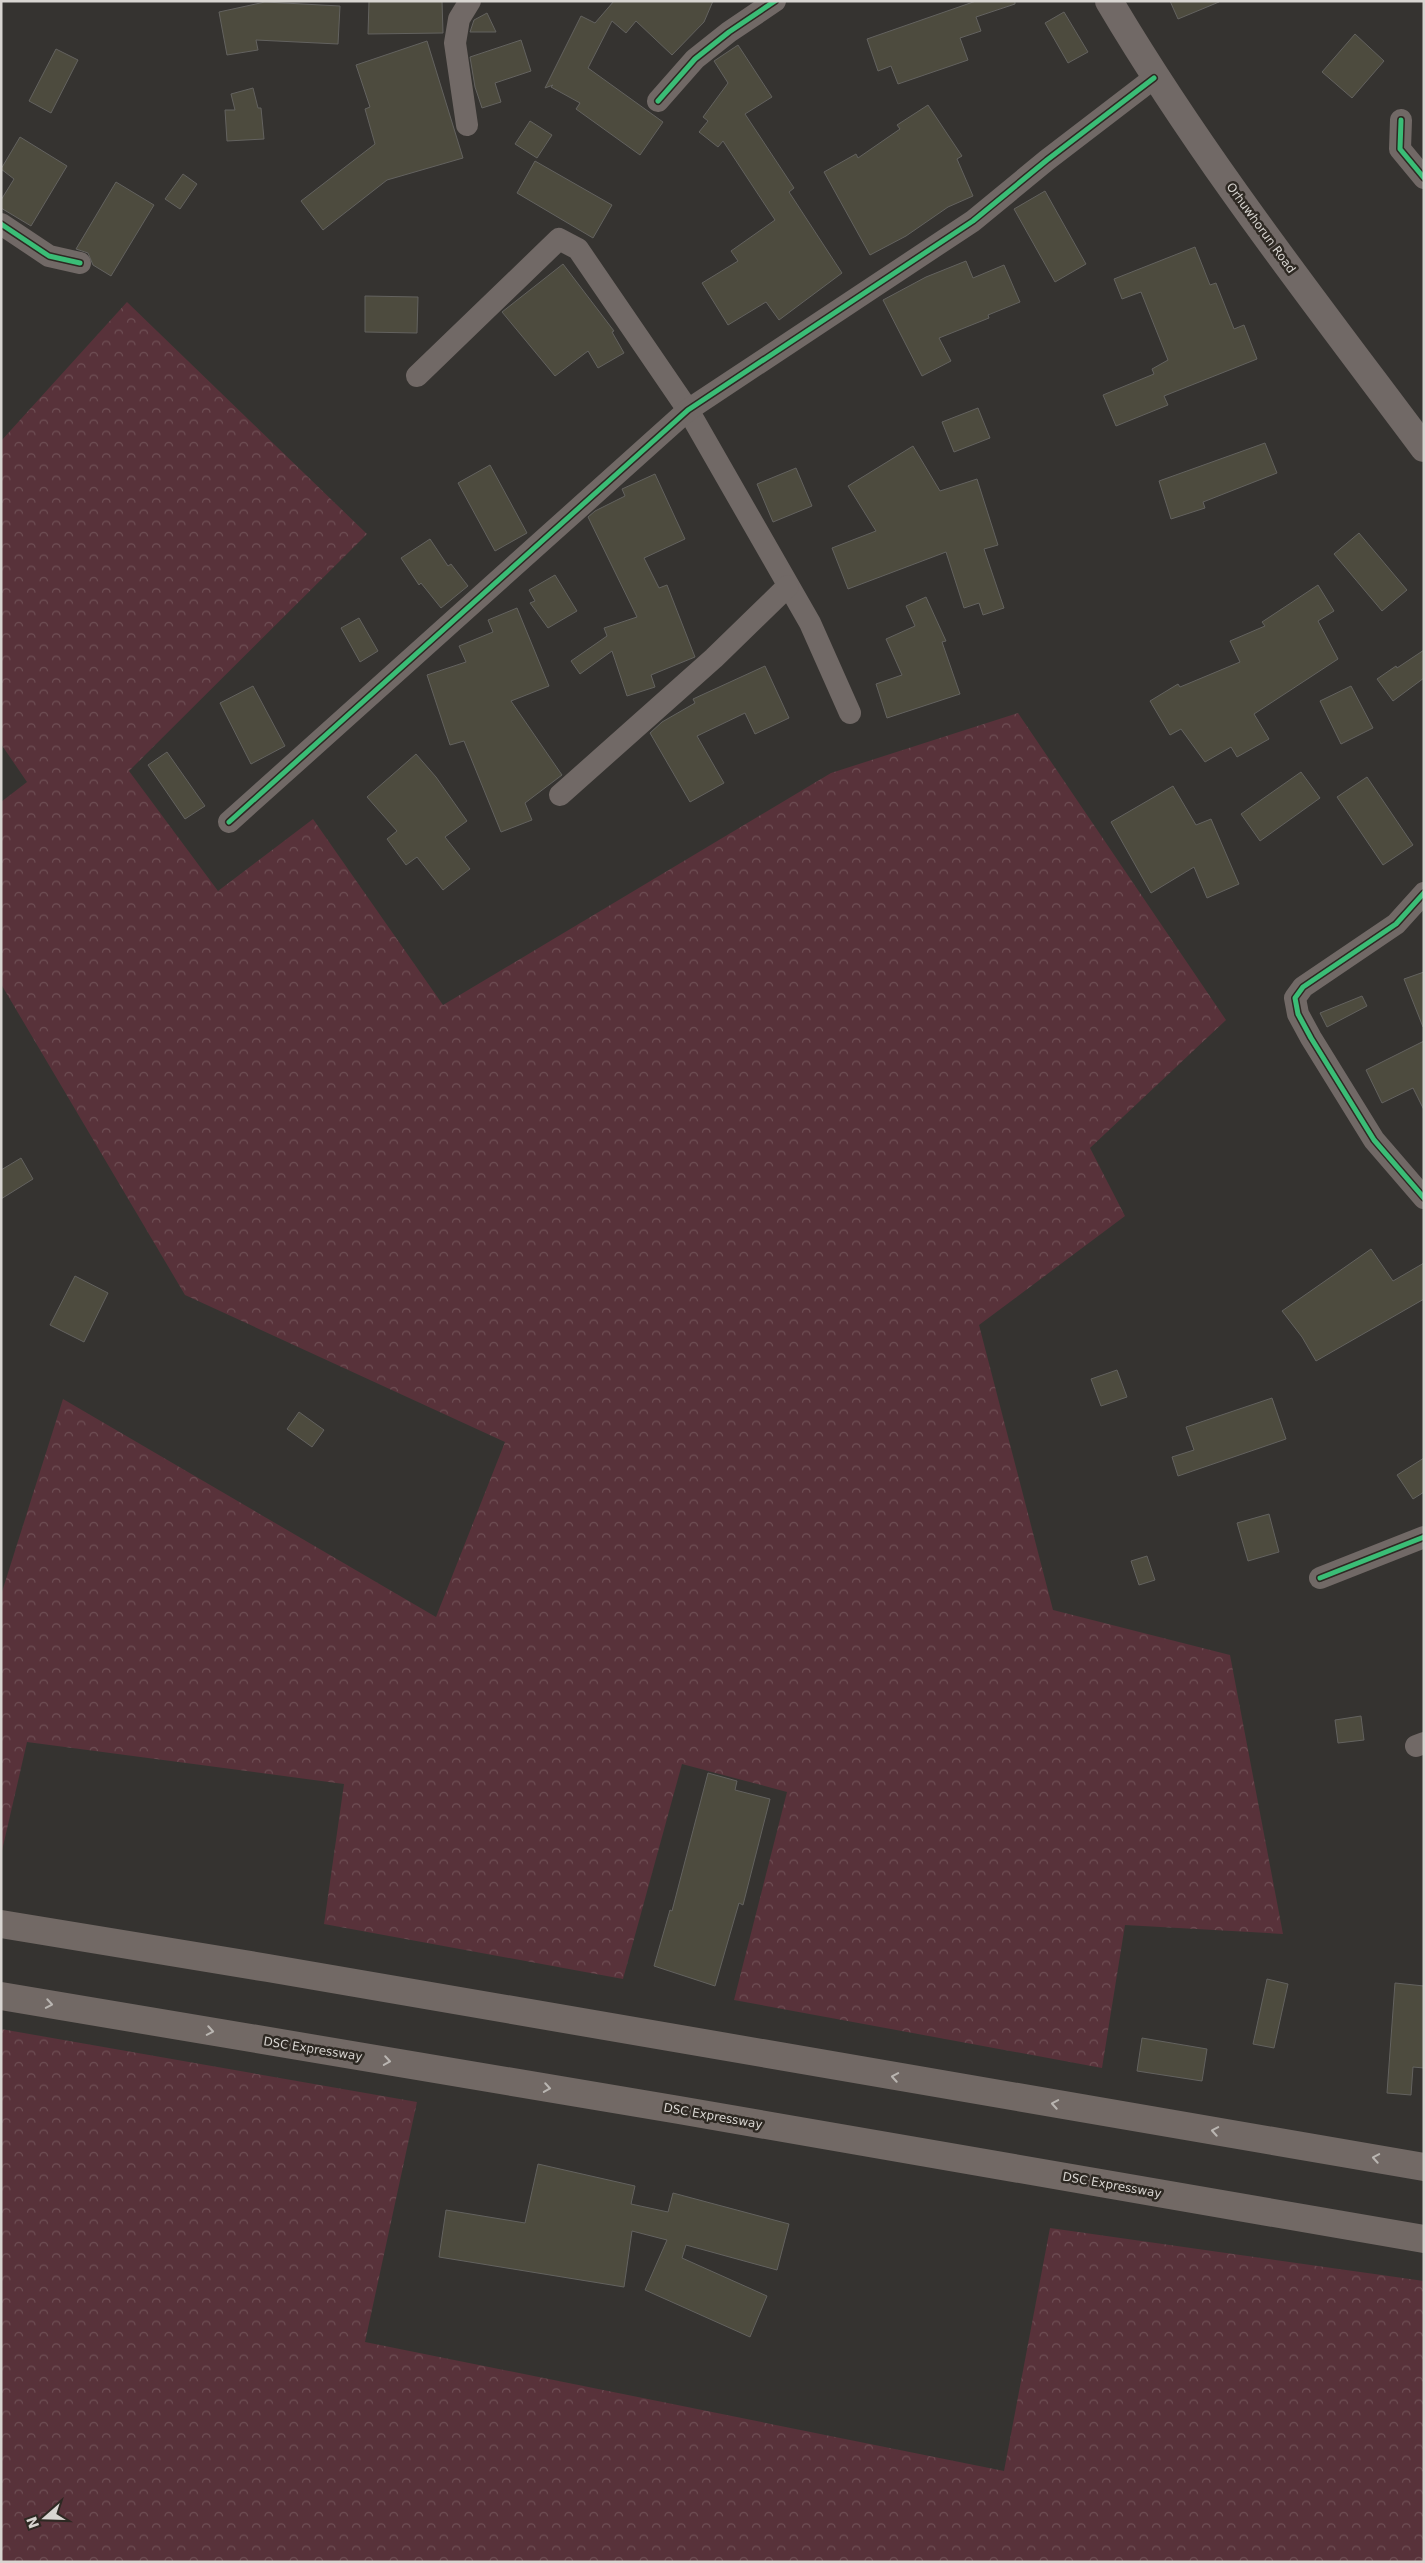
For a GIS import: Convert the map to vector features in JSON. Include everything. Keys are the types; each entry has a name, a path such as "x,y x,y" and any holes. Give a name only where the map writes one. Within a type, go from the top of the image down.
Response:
{"main road":[{"path":"1,1924 268,1968 1424,2167"},
{"name":"DSC Expressway","path":"1,1996 679,2110 1424,2239"}],"street":[{"path":"467,125 457,69 455,43 459,19 470,1"},
{"path":"658,101 696,59 729,32 775,1"},
{"name":"Orhuwhorun Road","path":"1109,1 1154,78 1285,262 1424,448"},
{"path":"229,822 688,410 973,221 1047,160 1154,78"},
{"path":"1401,120 1400,149 1424,178"},
{"path":"1,224 49,256 80,263"},
{"path":"417,376 559,239 578,249 688,410 810,623 850,712"},
{"path":"560,795 714,658 788,586"},
{"path":"1424,894 1396,924 1304,988 1295,998 1298,1014 1311,1038 1374,1140 1424,1198"},
{"path":"1320,1578 1424,1537"}],"green space":[{"path":"127,302 367,534 129,771 218,891 313,819 443,1005 831,773 1018,713 1226,1020 1090,1148 1125,1216 979,1325 1053,1610 1230,1655 1283,1934 1125,1925 1102,2068 734,2000 787,1792 682,1764 623,1979 324,1924 344,1784 27,1742 1,1855 1,1595 63,1399 436,1617 505,1442 185,1295 1,984 1,802 27,782 1,744 1,441"},
{"path":"1,2029 417,2102 365,2342 1004,2471 1050,2228 1424,2281 1424,2562 1,2562"}],"building":[{"path":"369,1 442,1 443,33 368,34"},
{"path":"614,1 713,1 704,22 672,55 636,21 626,33 612,21 588,68 663,122 640,155 576,109 580,103 551,87 553,85 545,88 581,16 595,23"},
{"path":"976,1 1015,1 1015,4 976,17 981,31 960,38 968,60 898,84 891,66 878,71 867,39"},
{"path":"1170,1 1219,1 1219,2 1178,19"},
{"path":"265,2 340,6 338,44 256,40 258,50 227,55 219,12"},
{"path":"1064,12 1088,52 1068,63 1045,23"},
{"path":"487,13 496,32 470,32 474,20"},
{"path":"1355,34 1384,61 1352,98 1322,72"},
{"path":"521,40 531,71 495,83 501,102 482,108 475,87 470,57"},
{"path":"427,41 463,158 387,180 323,230 301,201 375,144 365,109 370,107 356,65"},
{"path":"738,45 772,97 745,114 794,188 789,192 842,273 779,320 766,302 728,325 702,283 738,261 731,251 775,220 723,141 718,147 699,132 708,121 703,117 728,83 714,61"},
{"path":"56,49 78,60 51,113 29,101"},
{"path":"253,88 258,108 261,108 264,139 227,141 225,110 235,110 231,94"},
{"path":"928,105 962,156 957,159 973,196 948,207 906,236 870,255 824,172 856,154 858,158 900,129 897,125"},
{"path":"530,121 552,135 537,158 515,144"},
{"path":"20,137 67,166 31,226 1,208 1,200 14,179 1,169"},
{"path":"535,161 612,205 593,238 517,193"},
{"path":"183,174 197,184 180,209 165,199"},
{"path":"116,182 154,205 111,276 93,265 88,253 76,249"},
{"path":"1045,191 1086,264 1055,282 1014,209"},
{"path":"1195,247 1210,285 1216,283 1234,329 1244,325 1257,359 1164,396 1168,405 1116,426 1103,395 1154,374 1152,369 1168,360 1141,292 1122,299 1114,279"},
{"path":"966,261 973,278 1004,265 1020,302 988,315 989,318 939,338 951,361 922,376 883,300 926,277"},
{"path":"563,264 614,331 612,332 624,353 598,368 588,351 555,376 502,312"},
{"path":"365,296 418,297 417,333 365,332"},
{"path":"978,408 990,438 954,452 942,422"},
{"path":"1265,443 1277,473 1203,502 1205,508 1171,519 1159,481"},
{"path":"913,446 940,491 977,479 998,545 984,549 1004,608 983,615 979,603 964,608 946,552 848,589 832,548 876,531 848,486"},
{"path":"490,465 527,533 495,551 458,483"},
{"path":"796,468 812,506 773,522 757,484"},
{"path":"655,474 685,539 644,558 659,588 667,585 695,657 651,675 655,687 627,696 612,651 580,674 571,661 607,636 604,628 637,617 588,517 595,511 625,496 622,489"},
{"path":"1359,533 1407,590 1382,611 1334,554"},
{"path":"430,539 448,566 451,564 468,586 441,608 421,583 419,585 401,558"},
{"path":"555,575 577,611 548,628 530,603 535,601 529,590"},
{"path":"1318,585 1334,611 1318,621 1338,659 1254,714 1269,739 1237,757 1231,747 1205,762 1181,729 1170,735 1150,701 1178,684 1180,687 1240,662 1230,641 1265,626 1262,622"},
{"path":"926,597 946,641 942,642 960,694 887,718 876,684 902,675 886,639 915,626 906,606"},
{"path":"517,608 549,686 511,701 562,775 525,803 532,820 501,832 464,741 450,745 427,675 466,662 459,646 493,632 488,620"},
{"path":"359,618 378,651 360,662 341,628"},
{"path":"1424,650 1424,678 1393,701 1377,679"},
{"path":"765,666 789,718 755,734 745,713 697,736 724,783 690,802 650,733 662,722 695,703 693,699"},
{"path":"253,686 285,746 251,764 220,703"},
{"path":"1351,686 1373,728 1341,744 1320,701"},
{"path":"167,752 205,806 185,819 148,765"},
{"path":"416,754 436,777 467,821 445,837 470,869 443,890 417,857 406,865 387,839 397,831 367,797"},
{"path":"1301,772 1320,798 1260,841 1241,814"},
{"path":"1367,777 1413,845 1383,865 1337,797"},
{"path":"1173,786 1196,825 1211,819 1239,884 1207,898 1194,867 1151,893 1111,822"},
{"path":"1424,972 1424,1027 1423,1027 1404,979"},
{"path":"1362,996 1367,1006 1327,1027 1320,1013"},
{"path":"1424,1041 1424,1110 1413,1088 1382,1103 1366,1070"},
{"path":"21,1158 33,1179 1,1199 1,1170"},
{"path":"1371,1249 1393,1281 1424,1263 1424,1299 1316,1361 1302,1337 1282,1311"},
{"path":"75,1276 108,1293 84,1342 50,1325"},
{"path":"1117,1370 1127,1397 1101,1406 1091,1379"},
{"path":"1272,1398 1286,1439 1178,1476 1172,1457 1194,1450 1186,1427"},
{"path":"299,1412 324,1430 312,1447 287,1429"},
{"path":"1424,1458 1424,1492 1413,1499 1397,1475"},
{"path":"1269,1514 1279,1552 1248,1561 1237,1523"},
{"path":"1147,1556 1155,1580 1139,1585 1131,1561"},
{"path":"1361,1716 1364,1740 1338,1743 1335,1720"},
{"path":"708,1773 737,1781 735,1790 770,1799 743,1905 739,1903 715,1986 654,1966 670,1910 672,1911"},
{"path":"1267,1979 1288,1984 1274,2048 1253,2044"},
{"path":"1395,1983 1424,1986 1424,2068 1413,2067 1411,2095 1387,2093"},
{"path":"1142,2038 1207,2049 1202,2081 1137,2071"},
{"path":"538,2164 635,2186 631,2204 668,2212 673,2193 789,2224 777,2270 686,2245 682,2258 767,2296 750,2337 645,2290 667,2240 632,2231 624,2287 439,2257 446,2210 525,2223"}],"cycle path":[{"path":"658,101 695,59 729,32 775,1"},
{"path":"229,822 688,410 973,221 1047,160 1154,78"},
{"path":"1401,120 1400,149 1424,178"},
{"path":"1,224 49,256 80,263"},
{"path":"1424,893 1396,924 1303,987 1295,998 1298,1014 1311,1038 1374,1140 1424,1198"},
{"path":"1320,1578 1424,1537"}]}
